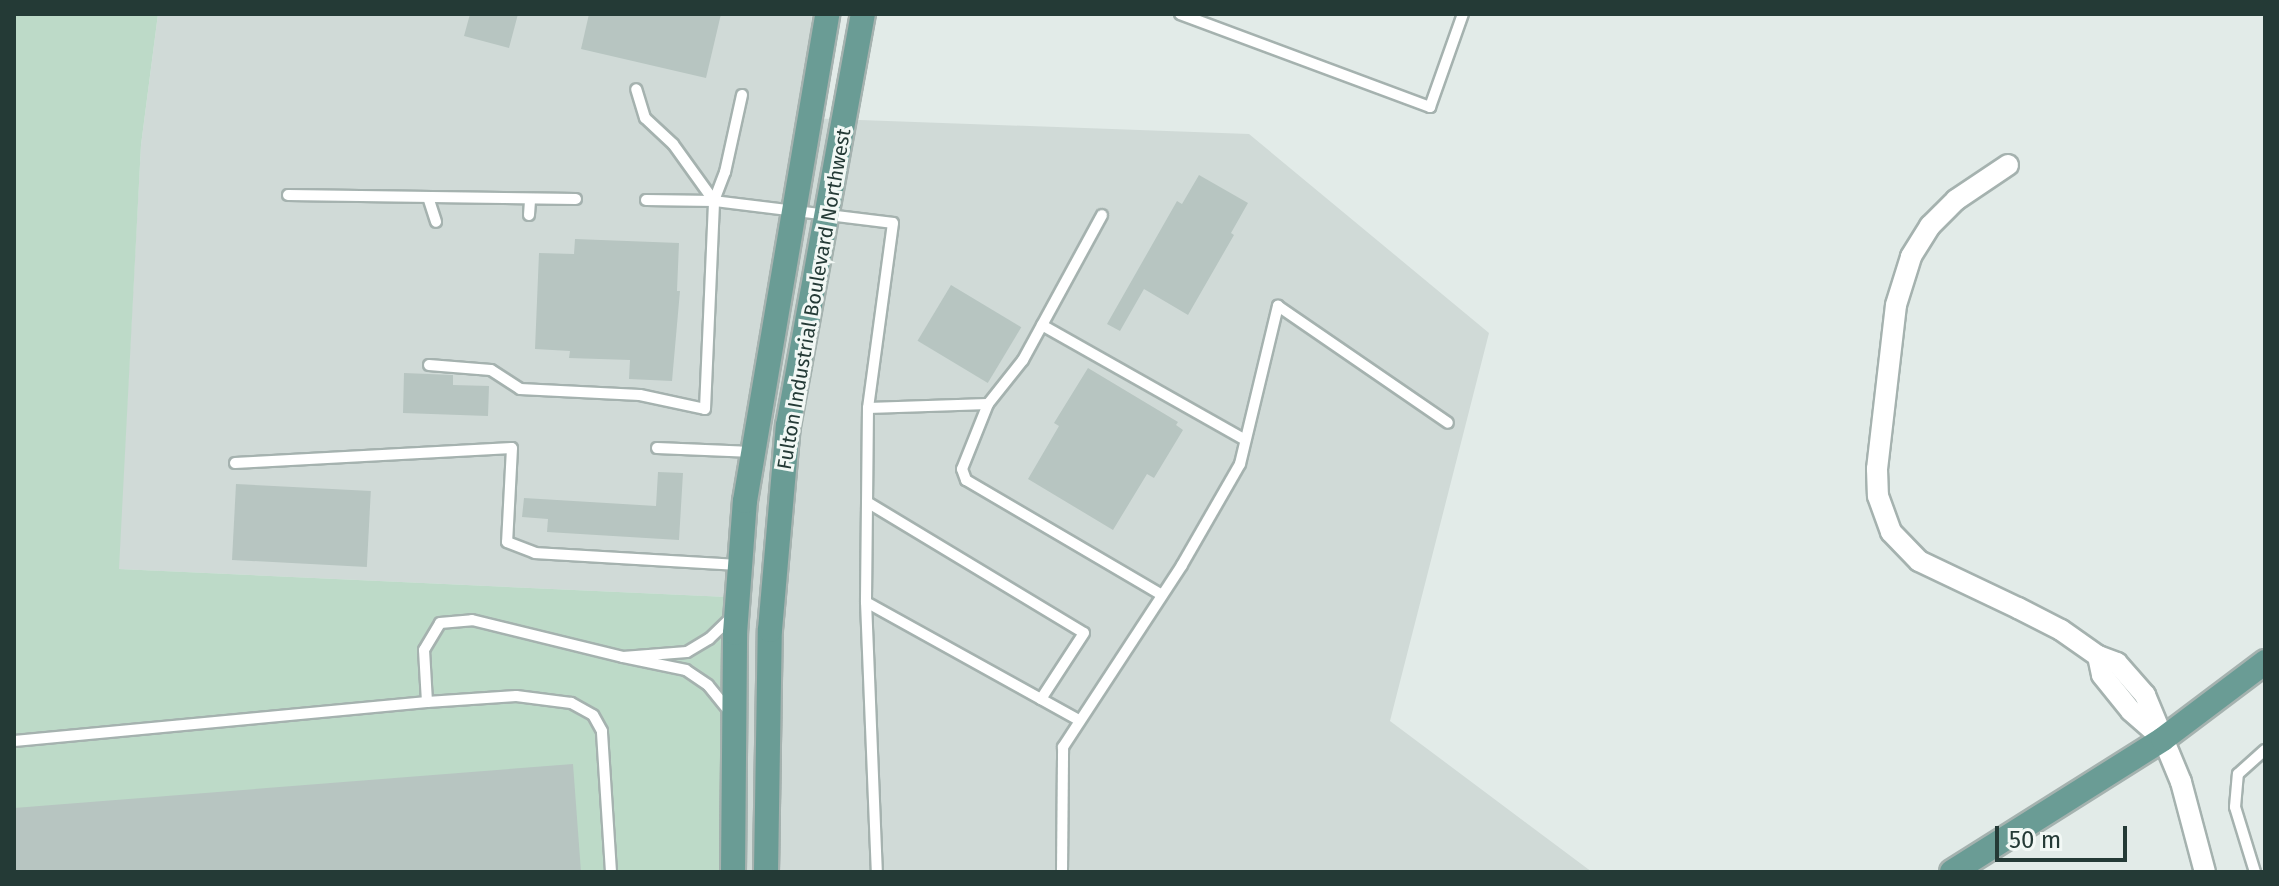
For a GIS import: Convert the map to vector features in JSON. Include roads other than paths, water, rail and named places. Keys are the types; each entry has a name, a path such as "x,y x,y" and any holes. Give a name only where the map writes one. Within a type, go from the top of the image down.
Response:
{"main road":[{"name":"Fulton Industrial Boulevard Northwest","path":"733,872 740,565 753,452 827,14"},
{"name":"Fulton Industrial Boulevard Northwest","path":"766,872 770,630 788,426 863,14"},
{"path":"1952,872 2163,739 2265,663"}],"street":[{"path":"2008,165 1956,200 1930,226 1911,257 1896,305 1877,469 1878,496 1891,532 1919,561 2061,630 2098,656 2117,663 2145,695 2181,782 2205,872"}],"lane":[{"path":"1180,14 1430,107 1463,14"},
{"path":"636,89 645,118 673,144 714,201"},
{"path":"429,365 491,370 520,389 640,395 705,409 714,201 725,172 742,95"},
{"path":"288,195 576,199"},
{"path":"428,197 436,222"},
{"path":"529,215 530,199"},
{"path":"646,200 714,201 893,223 868,408 866,602 877,872"},
{"path":"1102,215 1023,360 988,404 962,469 966,480 1162,595"},
{"path":"1062,872 1063,747 1162,595 1240,464 1278,306 1448,423"},
{"path":"1042,325 1245,440"},
{"path":"868,408 988,404"},
{"path":"235,463 512,448 507,542 535,553 740,565"},
{"path":"657,448 753,452"},
{"path":"867,502 1084,633 1041,699"},
{"path":"866,602 1079,720"},
{"path":"623,657 687,652 709,639 737,612"},
{"path":"427,702 424,650 440,623 472,620 686,670 708,685 735,717"},
{"path":"14,741 427,702 516,696 571,703 593,715 602,731 611,872"},
{"path":"2255,872 2235,807 2238,774 2265,750"}]}
